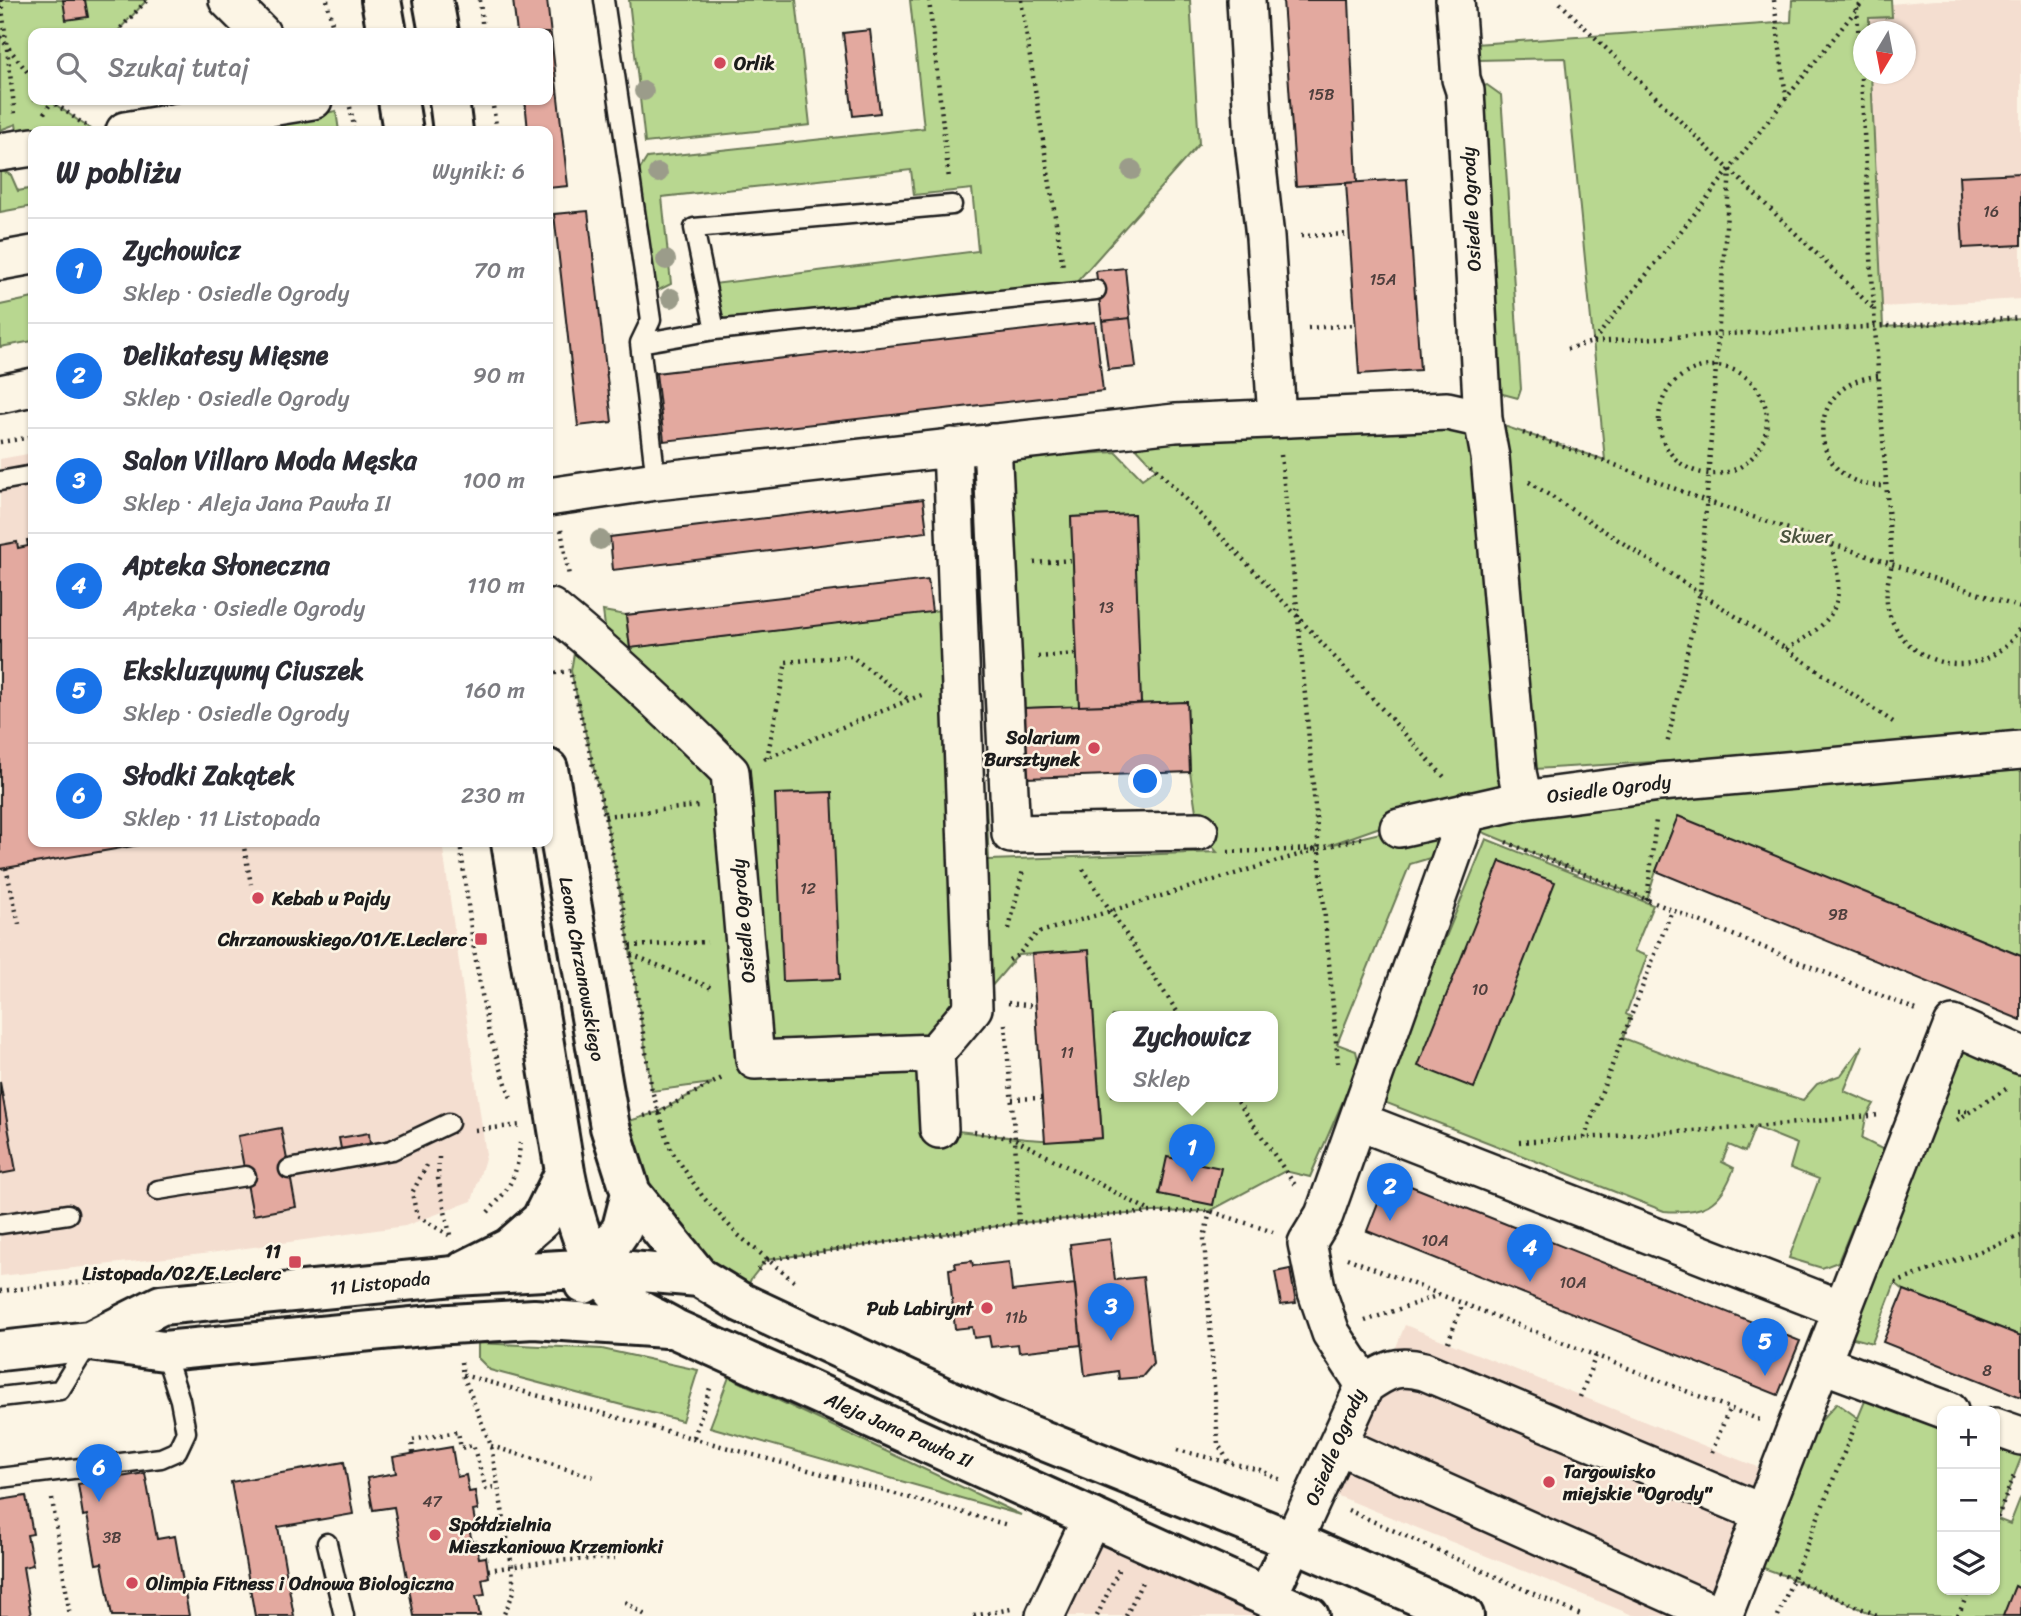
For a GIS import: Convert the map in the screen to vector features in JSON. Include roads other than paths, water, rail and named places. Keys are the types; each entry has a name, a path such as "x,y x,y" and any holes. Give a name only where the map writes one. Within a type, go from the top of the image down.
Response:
{"street":[{"path":"228,0 256,28"},
{"path":"381,0 386,28"},
{"path":"433,0 438,28"},
{"path":"1246,0 1254,141 1265,237 1277,418"},
{"name":"Osiedle Ogrody","path":"1455,0 1461,79 1465,91 1483,419 1490,457 1517,772 1523,800 1660,782 2012,758"},
{"path":"184,126 208,124 291,105"},
{"path":"399,105 402,126"},
{"path":"450,105 452,126"},
{"path":"0,261 28,256"},
{"path":"0,394 28,388"},
{"path":"553,497 656,481 1175,423 1447,411 1483,419"},
{"path":"992,443 1011,834 1199,831"},
{"path":"939,1129 935,1053 994,1009 960,679 952,447"},
{"name":"Osiedle Ogrody","path":"553,612 578,630 664,707 732,787 755,1060 935,1053"},
{"name":"Leona Chrzanowskiego","path":"553,798 610,1127 631,1192"},
{"path":"1399,828 1466,818 1523,800"},
{"path":"1466,818 1358,1121 1841,1309"},
{"path":"512,847 565,1171 575,1219 596,1268"},
{"path":"1338,1444 1721,1616 1953,1025 2016,1071"},
{"name":"Osiedle Ogrody","path":"1293,1541 1366,1385 1331,1333 1317,1292 1316,1229 1358,1121"},
{"path":"454,1276 509,1248 541,1220 565,1171"},
{"path":"534,1319 582,1287 622,1228 631,1192"},
{"path":"631,1192 699,1277 740,1302 990,1419 1293,1541 1441,1612"},
{"path":"596,1268 699,1277"},
{"name":"11 Listopada","path":"90,1340 161,1305 454,1276 596,1268"},
{"name":"Aleja Jana Pawła II","path":"596,1268 624,1299 675,1329 722,1350 1085,1533 1267,1597 1309,1616"},
{"name":"11 Listopada","path":"0,1351 90,1340 164,1350 432,1325 534,1319 675,1329"},
{"path":"1820,1363 1937,1406"},
{"path":"1366,1385 1388,1369 1410,1367 1424,1371 1762,1513"},
{"path":"2000,1432 2019,1452"},
{"path":"1045,1616 1115,1470"},
{"path":"1267,1597 1293,1541"}],"lane":[{"path":"604,0 651,320 640,343 656,481"},
{"path":"715,330 694,228 952,205"},
{"path":"640,343 715,330 1096,289"},
{"path":"0,481 28,476"},
{"path":"289,1169 392,1150 449,1123"},
{"path":"158,1191 246,1176"},
{"path":"0,1224 68,1214"},
{"path":"0,1397 60,1390 90,1340"},
{"path":"0,1478 161,1458 177,1451 187,1432 164,1350"},
{"path":"327,1543 344,1616"}],"place":[{"name":"Orlik","path":"720,63"},
{"name":"Solarium Bursztynek","path":"1094,748"},
{"name":"Kebab u Pajdy","path":"258,898"},
{"name":"Chrzanowskiego/01/E.Leclerc","path":"481,939"},
{"name":"Zychowicz","path":"1192,1182"},
{"name":"Delikatesy Mięsne","path":"1390,1221"},
{"name":"11 Listopada/02/E.Leclerc","path":"295,1262"},
{"name":"Apteka Słoneczna","path":"1530,1282"},
{"name":"Pub Labirynt","path":"987,1308"},
{"name":"Salon Villaro Moda Męska","path":"1111,1341"},
{"name":"Ekskluzywny Ciuszek","path":"1765,1376"},
{"name":"Targowisko miejskie \"Ogrody\"","path":"1549,1482"},
{"name":"Słodki Zakątek","path":"99,1502"},
{"name":"Spółdzielnia Mieszkaniowa Krzemionki","path":"435,1535"},
{"name":"Olimpia Fitness i Odnowa Biologiczna","path":"132,1583"}],"park label":[{"name":"Skwer","path":"1806,536"}]}
